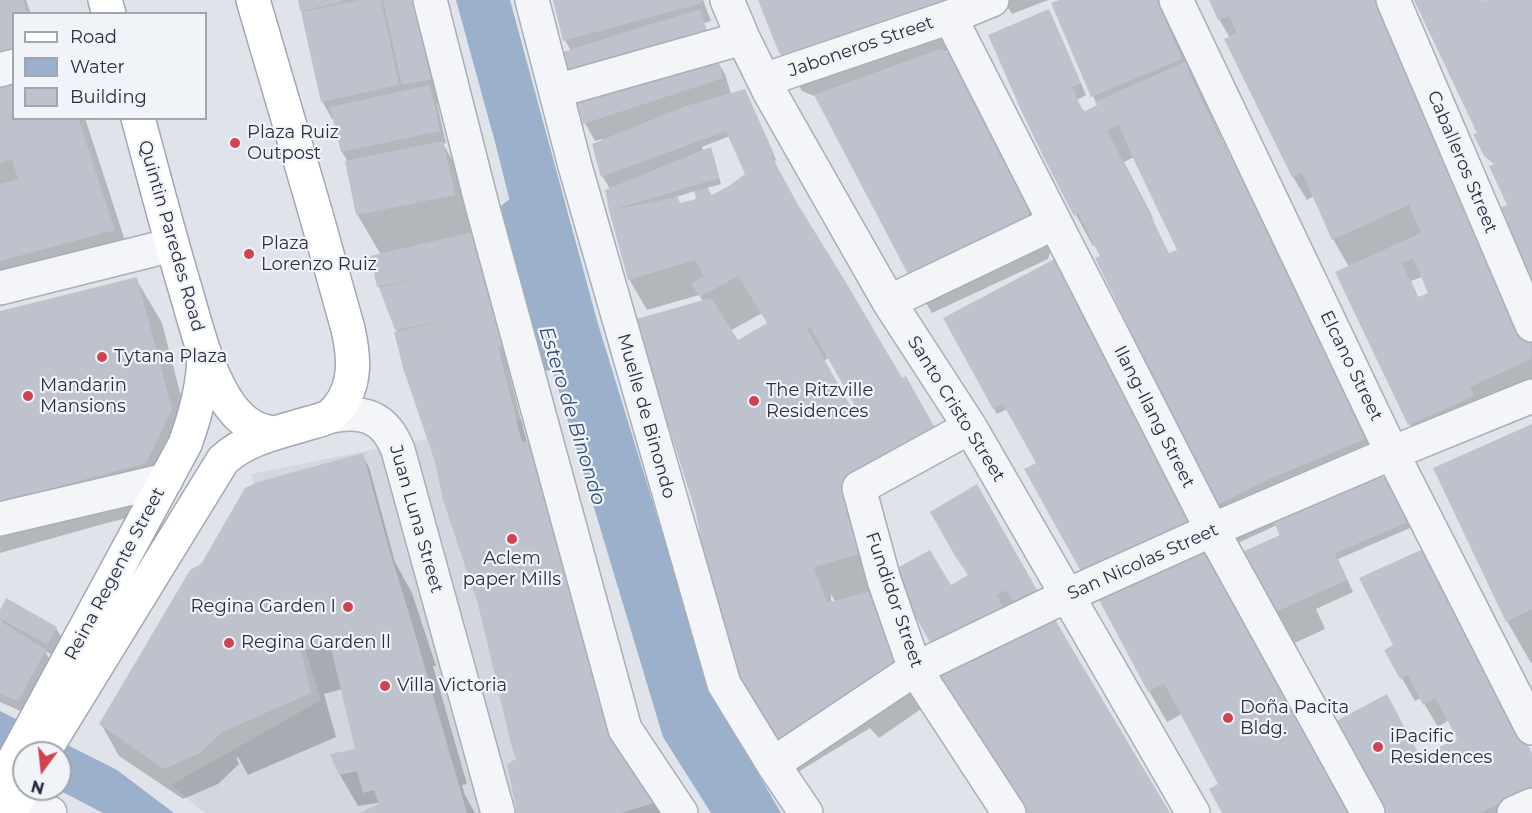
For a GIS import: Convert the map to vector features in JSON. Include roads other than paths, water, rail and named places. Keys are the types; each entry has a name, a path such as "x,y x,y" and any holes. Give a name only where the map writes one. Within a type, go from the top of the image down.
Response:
{"main road":[{"path":"204,353 222,392 238,414 255,428 268,433 276,433 331,416 349,390 352,378 354,364 352,347 253,0"},
{"name":"Quintin Paredes Road","path":"139,120 204,353"},
{"name":"Reina Regente Street","path":"43,738 185,444 201,390 204,353"},
{"name":"Reina Regente Street","path":"43,738 223,460 241,446 276,433"}],"street":[{"path":"430,0 485,217 625,729 681,813"},
{"name":"Muelle de Binondo","path":"532,0 575,166 724,684 806,813"},
{"name":"Santo Cristo Street","path":"727,0 764,80 889,302 970,427 1193,813"},
{"name":"Jaboneros Street","path":"764,80 950,17 992,0"},
{"name":"Elcano Street","path":"1176,0 1392,453 1532,729"},
{"name":"Caballeros Street","path":"1393,0 1532,325"},
{"name":"Ilang-Ilang Street","path":"950,17 1212,530 1368,813"},
{"path":"556,91 743,38"},
{"path":"889,302 1054,224"},
{"path":"0,288 172,245"},
{"name":"San Nicolas Street","path":"773,764 915,669 1068,595 1212,530 1532,396"},
{"name":"Juan Luna Street","path":"331,416 351,414 374,418 393,437 498,813"},
{"name":"Fundidor Street","path":"970,427 859,488 884,580 915,669 1009,813"},
{"path":"0,519 166,480"},
{"path":"18,801 50,813"},
{"path":"1514,813 1532,805"}],"water":[{"path":"456,0 510,0 598,324 711,692 781,813 711,813 663,737 549,358 495,142"},
{"path":"0,711 59,741 12,741 12,759 0,760"},
{"path":"72,747 117,770 174,813 103,813 72,797"}],"waterway":[{"name":"Estero de Binondo","path":"519,220 530,284 550,348"}],"place":[{"name":"Plaza Ruiz Outpost","path":"235,143"},
{"name":"Plaza Lorenzo Ruiz","path":"249,254"},
{"name":"Tytana Plaza","path":"102,357"},
{"name":"Mandarin Mansions","path":"28,396"},
{"name":"The Ritzville Residences","path":"754,401"},
{"name":"Aclem paper Mills","path":"512,539"},
{"name":"Regina Garden I","path":"348,607"},
{"name":"Regina Garden ll","path":"229,643"},
{"name":"Villa Victoria","path":"385,686"},
{"name":"Doña Pacita Bldg.","path":"1228,718"},
{"name":"iPacific Residences","path":"1378,747"}]}
